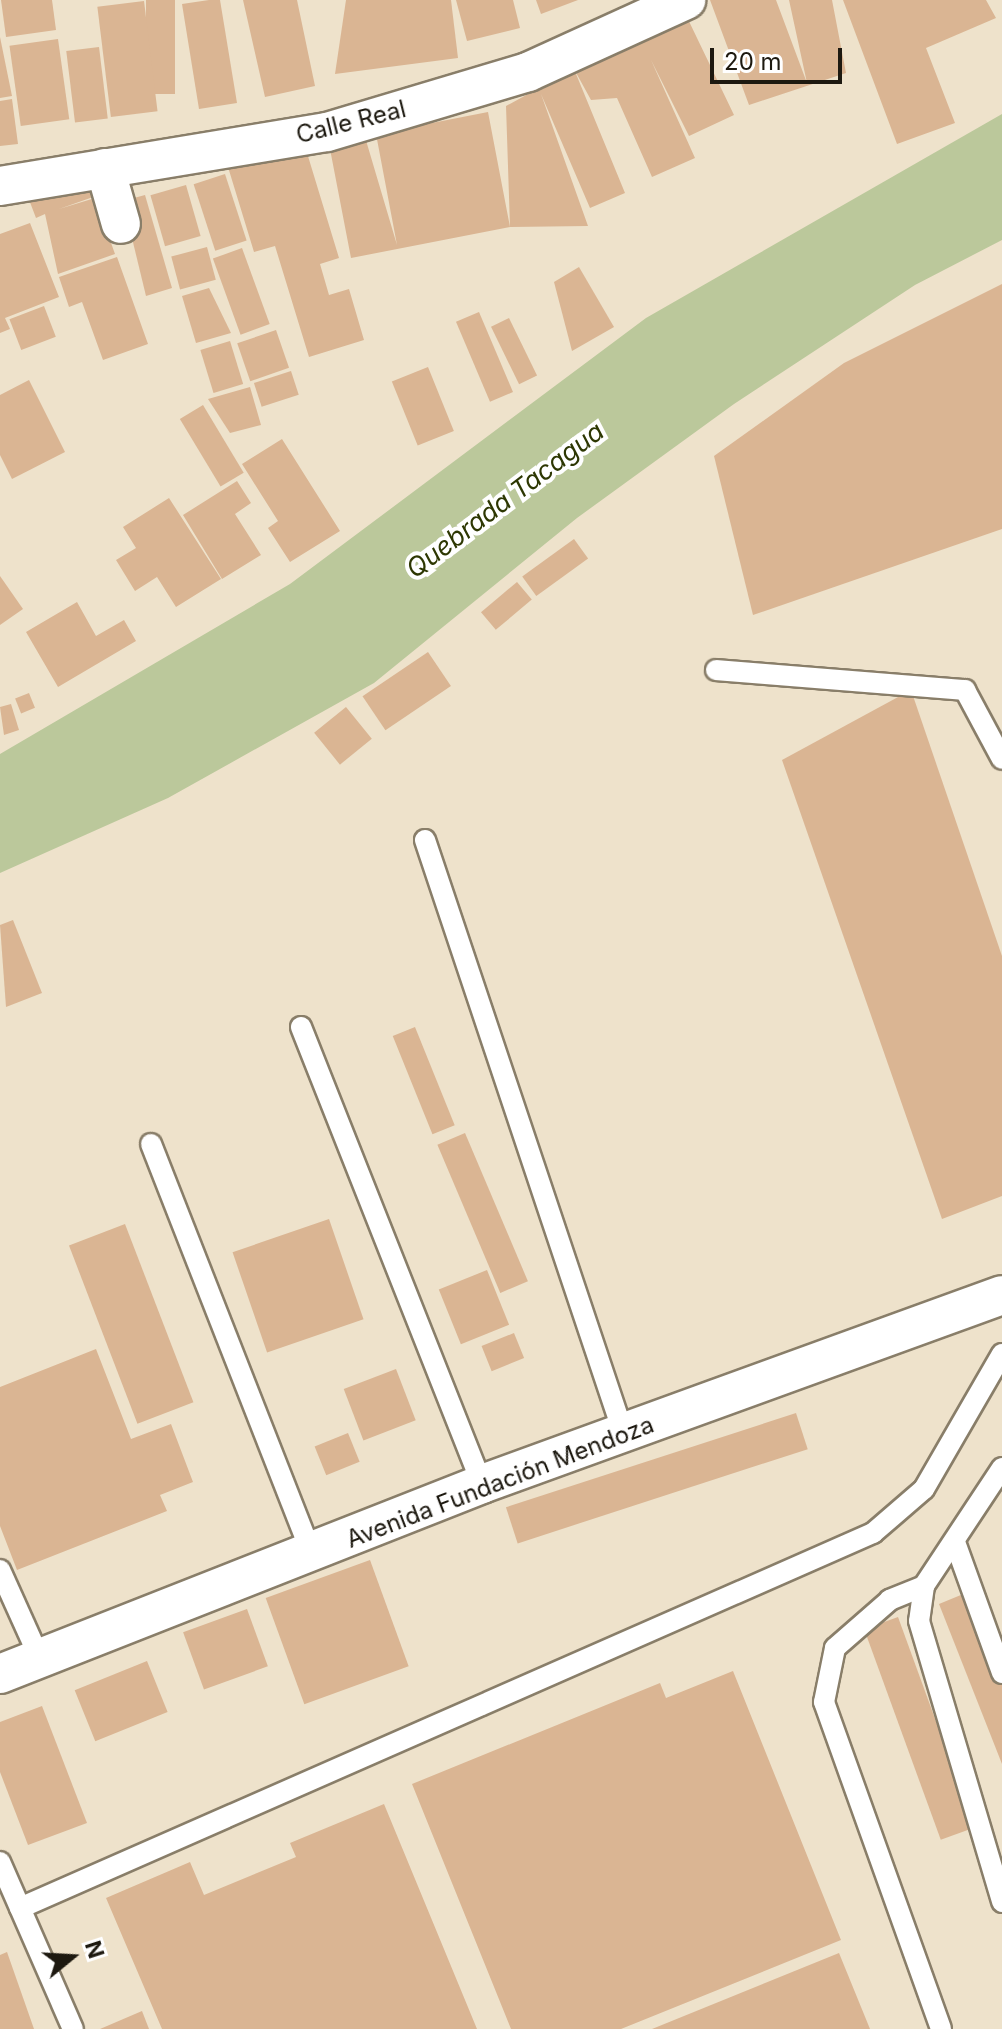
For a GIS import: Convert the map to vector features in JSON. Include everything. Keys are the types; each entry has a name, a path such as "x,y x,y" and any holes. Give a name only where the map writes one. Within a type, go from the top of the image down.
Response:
{"street":[{"name":"Calle Real","path":"0,186 327,132 528,72 686,0"},
{"path":"105,168 121,224"},
{"name":"Avenida Fundación Mendoza","path":"0,1674 312,1554 482,1484 624,1435 1002,1295"}],"lane":[{"path":"716,670 965,690 1002,759"},
{"path":"425,840 624,1435"},
{"path":"301,1027 482,1484"},
{"path":"151,1144 312,1554"},
{"path":"20,1908 873,1533 924,1489 1002,1354"},
{"path":"941,2029 824,1702 835,1648 890,1600 924,1586 956,1545 1002,1468"},
{"path":"956,1545 996,1635 1002,1673"},
{"path":"0,1570 40,1659"},
{"path":"924,1586 919,1621 927,1663 1002,1902"},
{"path":"0,1862 73,2029"}],"water":[{"name":"Quebrada Tacagua","path":"1002,114 1002,240 915,285 734,404 577,518 374,683 168,798 0,873 0,754 290,584 646,318"}],"building":[{"path":"1,0 52,0 56,30 6,37"},
{"path":"146,0 175,0 175,94 146,94"},
{"path":"220,0 237,103 199,109 182,4"},
{"path":"243,0 297,0 315,86 265,97"},
{"path":"346,0 451,0 458,58 335,74"},
{"path":"456,0 513,0 520,28 467,41"},
{"path":"536,0 578,0 541,14"},
{"path":"710,0 776,0 807,83 789,0 832,0 846,73 749,105"},
{"path":"843,0 986,0 996,18 926,48 955,123 897,144"},
{"path":"144,1 158,111 111,117 97,7"},
{"path":"685,13 734,115 689,136 651,60 695,158 652,177 617,98 591,100 574,69"},
{"path":"0,37 12,96 0,98"},
{"path":"58,39 69,119 21,126 9,46"},
{"path":"99,47 108,118 75,122 66,51"},
{"path":"574,69 625,193 590,208 541,94 588,226 510,227 506,106"},
{"path":"12,99 18,144 0,146 0,101"},
{"path":"488,112 510,227 351,258 330,149 365,137 397,245 376,134"},
{"path":"304,143 339,258 320,264 329,295 349,289 364,340 309,357 275,246 254,252 228,167"},
{"path":"225,174 247,241 215,251 194,184"},
{"path":"89,175 96,196 59,209 95,198 115,254 58,274 45,214 36,218 28,197"},
{"path":"186,185 201,236 165,246 150,195"},
{"path":"145,195 172,288 146,296 123,201"},
{"path":"30,223 59,297 5,318 10,329 0,333 0,234"},
{"path":"207,247 216,280 180,289 171,257"},
{"path":"242,248 270,324 241,335 213,259"},
{"path":"117,257 148,344 103,360 82,302 69,307 59,277"},
{"path":"579,267 614,327 572,351 554,282"},
{"path":"1002,284 1002,529 753,615 714,456 844,363"},
{"path":"209,288 231,333 196,343 182,296"},
{"path":"44,306 56,337 21,350 9,319"},
{"path":"479,312 513,392 490,402 456,322"},
{"path":"509,318 537,376 519,384 491,327"},
{"path":"276,330 289,368 250,381 237,343"},
{"path":"230,341 243,384 214,393 200,350"},
{"path":"428,367 454,431 418,446 392,382"},
{"path":"291,371 299,395 262,407 254,383"},
{"path":"29,380 65,452 12,479 0,455 0,395"},
{"path":"250,387 261,425 230,433 208,399"},
{"path":"203,405 244,473 221,487 180,419"},
{"path":"282,439 340,531 290,562 268,528 278,521 242,464"},
{"path":"237,481 251,503 235,514 261,555 222,579 183,515"},
{"path":"169,498 221,579 176,607 157,577 135,591 116,560 136,548 123,527"},
{"path":"574,539 588,558 536,596 522,577"},
{"path":"0,576 23,609 0,625"},
{"path":"517,582 532,600 496,630 481,612"},
{"path":"77,602 96,636 124,620 136,641 58,687 26,632"},
{"path":"428,652 451,686 385,730 363,696"},
{"path":"911,690 1002,956 1002,1196 942,1219 782,760"},
{"path":"29,693 35,708 21,713 15,699"},
{"path":"11,704 19,730 4,735 0,707"},
{"path":"346,707 372,739 340,765 314,733"},
{"path":"13,920 42,993 6,1007 0,925"},
{"path":"415,1027 455,1125 432,1134 393,1036"},
{"path":"465,1133 528,1281 500,1293 437,1145"},
{"path":"329,1219 364,1319 267,1352 233,1252"},
{"path":"125,1224 193,1402 137,1424 69,1246"},
{"path":"487,1270 509,1325 461,1344 439,1289"},
{"path":"514,1333 524,1358 492,1371 482,1346"},
{"path":"96,1349 131,1439 171,1424 193,1482 160,1495 167,1511 17,1570 0,1526 0,1387"},
{"path":"396,1369 416,1420 363,1440 344,1389"},
{"path":"796,1413 808,1449 518,1543 506,1507"},
{"path":"348,1433 360,1462 326,1475 315,1446"},
{"path":"370,1560 409,1666 304,1704 266,1598"},
{"path":"973,1590 1002,1674 1002,1764 939,1604"},
{"path":"247,1609 268,1666 204,1690 183,1632"},
{"path":"898,1617 975,1827 941,1840 864,1629"},
{"path":"147,1661 168,1712 95,1741 75,1690"},
{"path":"733,1671 841,1940 621,2029 511,2029 412,1784 660,1683 666,1698"},
{"path":"42,1706 87,1823 28,1845 0,1772 0,1722"},
{"path":"384,1804 477,2029 162,2029 106,1898 190,1862 204,1895 296,1857 290,1843"},
{"path":"7,1952 34,2029 0,2029 0,1955"},
{"path":"839,1953 870,2029 652,2029"},
{"path":"142,2011 149,2029 100,2029"}]}
